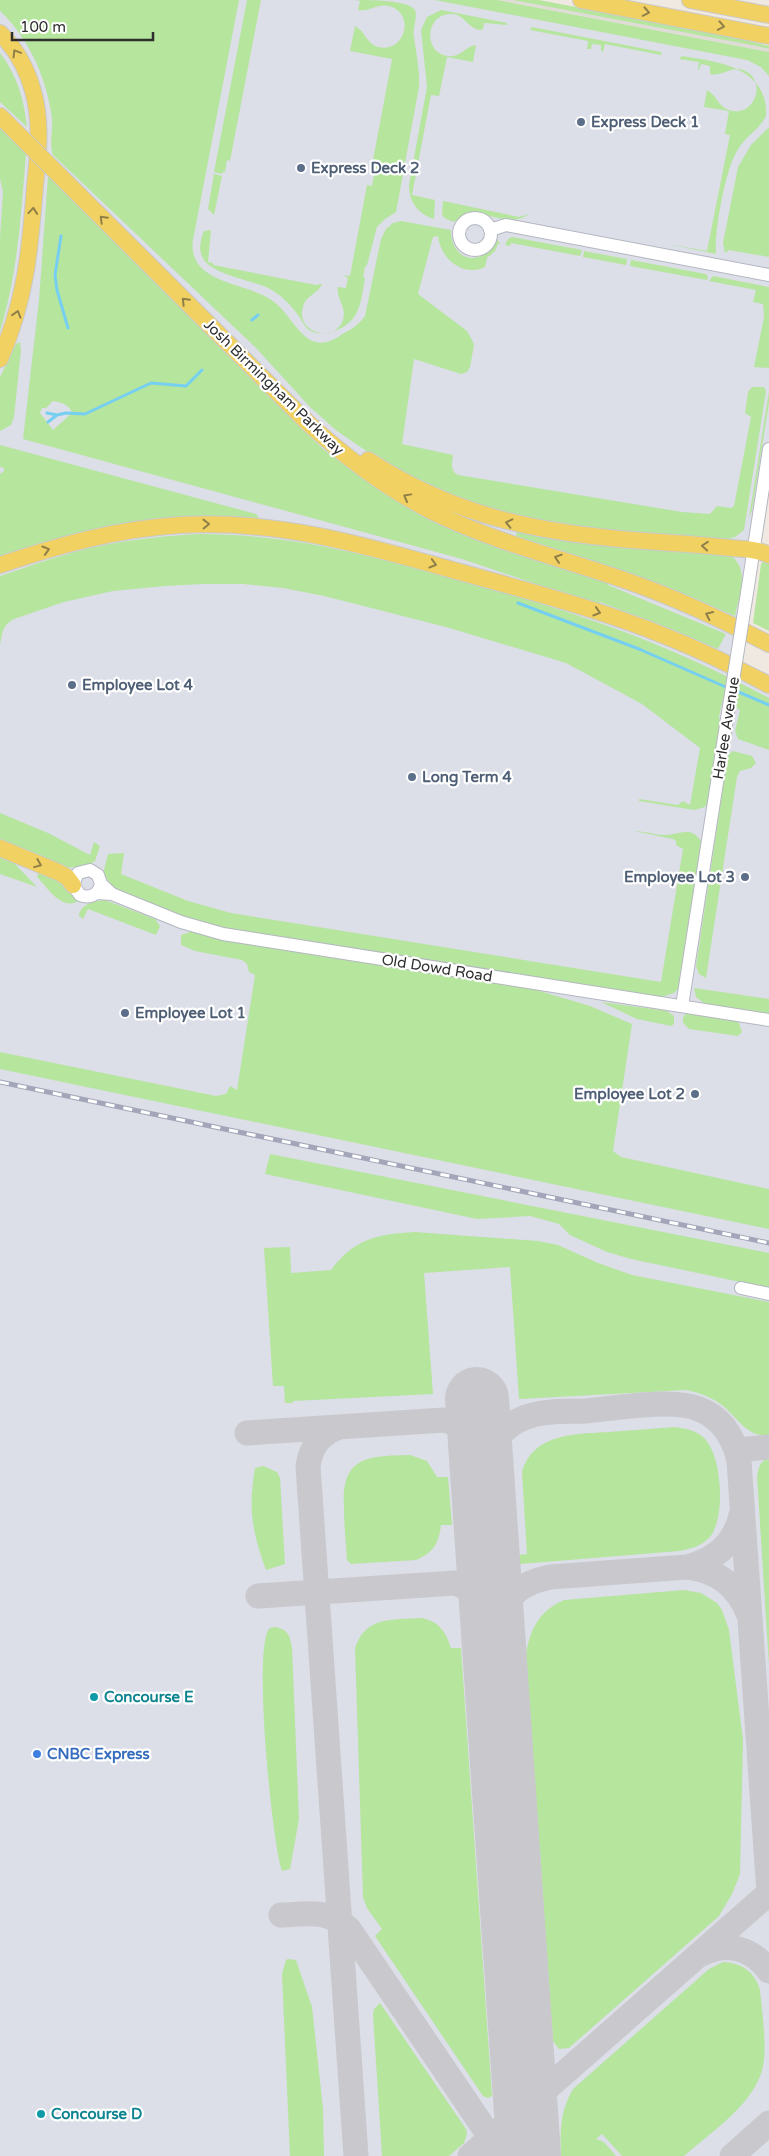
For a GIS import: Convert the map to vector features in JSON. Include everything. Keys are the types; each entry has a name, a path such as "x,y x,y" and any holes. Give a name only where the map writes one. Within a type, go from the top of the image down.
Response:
{"main road":[{"path":"581,0 769,36"},
{"path":"690,0 769,15"},
{"path":"744,31 769,41"},
{"path":"0,32 10,42 24,66 33,92 38,119 38,146 29,259 24,292 10,337 0,360"},
{"name":"Josh Birmingham Parkway","path":"0,116 269,385 331,445 359,467 387,486 432,511 496,538 632,583 698,610 769,644"},
{"path":"269,385 347,446 384,470 419,489 498,520 539,530 761,552"},
{"path":"0,565 77,541 145,528 180,525 233,525 319,534 516,587 611,616 686,646 769,685"},
{"path":"0,848 58,872 67,877 73,884"}],"street":[{"path":"490,230 506,225 769,276"},
{"name":"Harlee Avenue","path":"682,1006 747,593 761,552 769,449"},
{"name":"Old Dowd Road","path":"73,884 75,876 86,870 94,872 100,879 99,888 181,922 224,934 769,1020"},
{"path":"73,884 76,892 84,897 94,896 99,888"},
{"path":"741,1288 769,1294"}],"shaded area":[{"path":"0,0 488,0 769,62 769,445 736,667 769,685 769,2156 0,2156"},
{"path":"498,0 512,0 757,46 769,49 769,52"}],"green space":[{"path":"0,0 239,0 193,240 194,254 199,265 219,279 259,293 270,299 279,306 309,339 318,342 328,342 357,325 365,316 381,239 386,229 393,223 401,221 451,230 451,237 456,249 471,258 486,253 498,240 500,244 487,258 485,267 469,270 454,264 443,252 438,236 433,237 418,294 467,331 474,345 470,367 467,372 461,374 414,359 402,444 453,455 453,469 458,475 682,512 710,514 717,506 731,508 734,506 751,417 745,413 748,392 752,387 764,387 766,391 744,530 735,537 725,540 591,530 496,515 394,470 337,431 310,407 256,348 53,155 50,103 41,74 28,46 0,11"},
{"path":"247,0 261,0 230,161 227,160 225,172 222,174 214,172"},
{"path":"356,0 397,2 415,10 414,34 419,87 396,212 377,227 365,267 362,295 357,312 349,323 332,332 338,328 343,320 344,311 338,295 338,287 346,288 348,278 343,275 350,276 367,185 372,186 376,164 371,163 392,59 350,51 355,26 374,45 387,48 395,45 400,39 404,32 405,24 397,10 389,6 377,6 366,10 358,10 360,1"},
{"path":"435,0 498,0 765,51 769,52 769,76 761,67 747,60"},
{"path":"512,0 539,0 728,36 769,46 769,49"},
{"path":"441,10 507,23 507,25 484,23 483,29 480,30 472,27 459,16 450,14 442,16 432,27 430,34 431,42 440,53 452,56 460,54 469,47 476,45 473,62 447,57 439,96 431,95 412,195 435,200 434,219 419,211 411,197 409,185 427,87 421,30 427,17"},
{"path":"532,27 662,53 661,55 605,44 603,52 601,51 601,45 592,44 591,49 587,49 588,41 530,30"},
{"path":"0,53 11,70 19,88 27,127 0,102"},
{"path":"682,56 708,60 737,69 714,75 710,74 710,66 701,64 698,70 699,62 679,59"},
{"path":"737,69 751,75 756,83 748,76"},
{"path":"756,83 764,99 766,116 740,146 728,172 721,202 716,254 663,243 707,251 730,135 725,134 729,111 704,107 707,90 725,108 738,111 745,109 751,104 757,89"},
{"path":"0,125 26,154 15,265 0,331 0,238 3,192 0,179"},
{"path":"769,127 769,257 729,250 725,253 723,243 738,167 751,145"},
{"path":"214,174 222,176 214,215 208,209"},
{"path":"48,176 323,449 360,476 605,580 608,585 726,634 718,649 600,602 598,605 462,559 23,439 39,300","holes":["53,401 67,406 72,413 53,430 40,413 42,408 46,408"]},
{"path":"443,201 519,217 529,214 520,219 511,220 473,214 463,216 454,222 442,215"},
{"path":"211,230 208,262 213,263 213,265 316,285 322,284 305,303 302,316 310,329 323,333 315,333 309,330 289,304 274,291 226,274 204,260 200,250 204,231"},
{"path":"512,237 582,250 580,256 511,243 510,246 505,245 508,239"},
{"path":"584,251 627,259 626,265 583,257"},
{"path":"631,260 706,274 708,277 707,280 630,266"},
{"path":"713,276 769,287 769,368 754,367 764,317 763,304 753,302 756,290 709,281"},
{"path":"20,342 21,350 14,417 11,425 0,431 0,377 16,344"},
{"path":"769,391 769,403 752,510 749,518"},
{"path":"0,445 256,514 259,518 142,521 74,534 0,558 0,474 4,471 4,468 0,467"},
{"path":"517,531 727,553 735,559 742,574 741,591 735,616 627,572 516,537"},
{"path":"199,534 263,537 323,546 530,600 630,634 700,664 769,698 769,750 738,739 735,731 740,710 722,702 719,717 721,724 709,800 705,807 694,810 639,801 639,799 678,805 683,801 690,805 700,748 642,704 566,663 446,627 324,596 283,588 243,584 203,584 113,591 64,602 14,619 5,627 0,646 0,576 100,546 124,541"},
{"path":"765,560 769,564 769,631 753,623 761,564"},
{"path":"733,751 752,756 756,763 751,768 740,771 737,777 706,978 699,974 696,966 728,755"},
{"path":"0,813 48,833 90,855 94,842 100,846 95,861 89,865 68,868 0,843"},
{"path":"634,831 665,835 689,832 697,836 701,841 679,988 674,993 661,997 230,930 184,918 115,889 103,874 108,854 124,853 121,874 188,901 231,913 661,982 683,849 676,845 676,841 673,839"},
{"path":"0,854 14,863 37,887 0,874"},
{"path":"45,873 64,884 77,902 65,903 55,896 37,877 38,874"},
{"path":"105,900 155,919 160,926 156,935 88,909 83,919 79,916 85,906 93,902"},
{"path":"193,931 533,989 590,1006 632,1024 613,1151 621,1157 769,1189 769,1229 0,1069 0,1052 216,1096 226,1094 230,1086 237,1090 255,975 249,972 247,964 242,960 195,951 181,945 181,935"},
{"path":"694,988 769,999 769,1014 705,1004 696,997"},
{"path":"601,1002 667,1011 674,1016 674,1024 671,1026 637,1019"},
{"path":"686,1013 735,1021 739,1023 742,1032 738,1036 689,1029 683,1023"},
{"path":"270,1154 769,1253 769,1288 631,1259 607,1252 570,1235 559,1224 530,1216 477,1219 265,1174"},
{"path":"415,1232 538,1241 558,1245 598,1263 632,1275 769,1302 769,1435 754,1433 742,1425 719,1403 687,1390 519,1399 510,1267 424,1273 433,1394 293,1401 293,1403 285,1403 284,1386 273,1386 264,1248 290,1247 291,1273 331,1270 348,1251 367,1240 389,1234"},
{"path":"676,1427 691,1430 701,1435 710,1446 715,1458 720,1486 720,1501 715,1528 707,1540 696,1547 679,1551 520,1564 519,1555 527,1554 522,1472 528,1459 536,1450 557,1438 570,1435"},
{"path":"410,1455 427,1461 437,1477 448,1477 452,1525 441,1525 439,1537 434,1547 427,1554 416,1560 351,1564 347,1560 344,1492 352,1469 359,1463 369,1459"},
{"path":"769,1457 769,1665 757,1476 760,1465"},
{"path":"263,1466 277,1472 280,1478 285,1564 266,1570 257,1543 252,1508 255,1468"},
{"path":"684,1590 701,1593 717,1603 722,1610 729,1630 743,1740 740,1874 732,1894 719,1916 569,2048 559,2049 553,2041 526,1655 530,1637 542,1615 555,1604 564,1600"},
{"path":"421,1618 433,1622 441,1628 451,1648 461,1648 492,2096 488,2098 483,2096 375,1936 382,1929 367,1908 363,1897 355,1648 366,1630 373,1625 390,1620"},
{"path":"275,1627 286,1631 292,1648 299,1819 290,1869 282,1871 273,1823 263,1705 265,1642 270,1628"},
{"path":"288,1959 296,1960 312,2007 323,2109 324,2156 290,2156 282,1974"},
{"path":"723,1962 736,1964 751,1973 760,1990 764,2039 763,2066 759,2080 742,2104 719,2127 684,2156 622,2156 602,2134 596,2139 604,2142 616,2156 561,2156 563,2114 573,2089 709,1969"},
{"path":"380,2003 466,2129 467,2134 464,2143 449,2156 382,2156 373,2015 374,2009"}],"waterway":[{"path":"61,236 55,275 57,290 68,328"},
{"path":"252,320 258,315"},
{"path":"48,422 57,415 66,413 85,414 151,383 186,386 202,370"},
{"path":"47,413 57,415"},
{"path":"518,603 639,649 728,688"},
{"path":"734,690 769,705"}],"taxiway":[{"path":"484,1501 484,1471 492,1445 498,1437 517,1421 537,1414 675,1404 699,1409 707,1413 726,1430 734,1444 739,1461 769,1893"},
{"path":"247,1433 444,1420 454,1423 468,1433 475,1447 480,1474"},
{"path":"339,1427 327,1433 314,1447 308,1466 356,2156"},
{"path":"737,1450 769,1447"},
{"path":"687,1567 706,1560 722,1549 734,1534 741,1515"},
{"path":"494,1644 498,1619 509,1599 526,1586 550,1577 687,1567 716,1575 732,1587 748,1613"},
{"path":"258,1596 455,1583 472,1591 482,1604 488,1620 491,1639"},
{"path":"470,2156 769,1893"},
{"path":"281,1915 317,1914 333,1918 349,1929 503,2156"},
{"path":"702,1954 721,1948 739,1949 755,1957 769,1971"},
{"path":"732,2156 769,2123"}],"runway":[{"path":"477,1399 529,2156"}],"railway":[{"path":"0,1082 769,1243"}],"place":[{"name":"Express Deck 1","path":"581,122"},
{"name":"Express Deck 2","path":"301,168"},
{"name":"Employee Lot 4","path":"72,685"},
{"name":"Long Term 4","path":"412,777"},
{"name":"Employee Lot 3","path":"745,877"},
{"name":"Employee Lot 1","path":"125,1013"},
{"name":"Employee Lot 2","path":"695,1094"},
{"name":"Concourse E","path":"94,1697"},
{"name":"CNBC Express","path":"37,1754"},
{"name":"Concourse D","path":"41,2114"}]}
